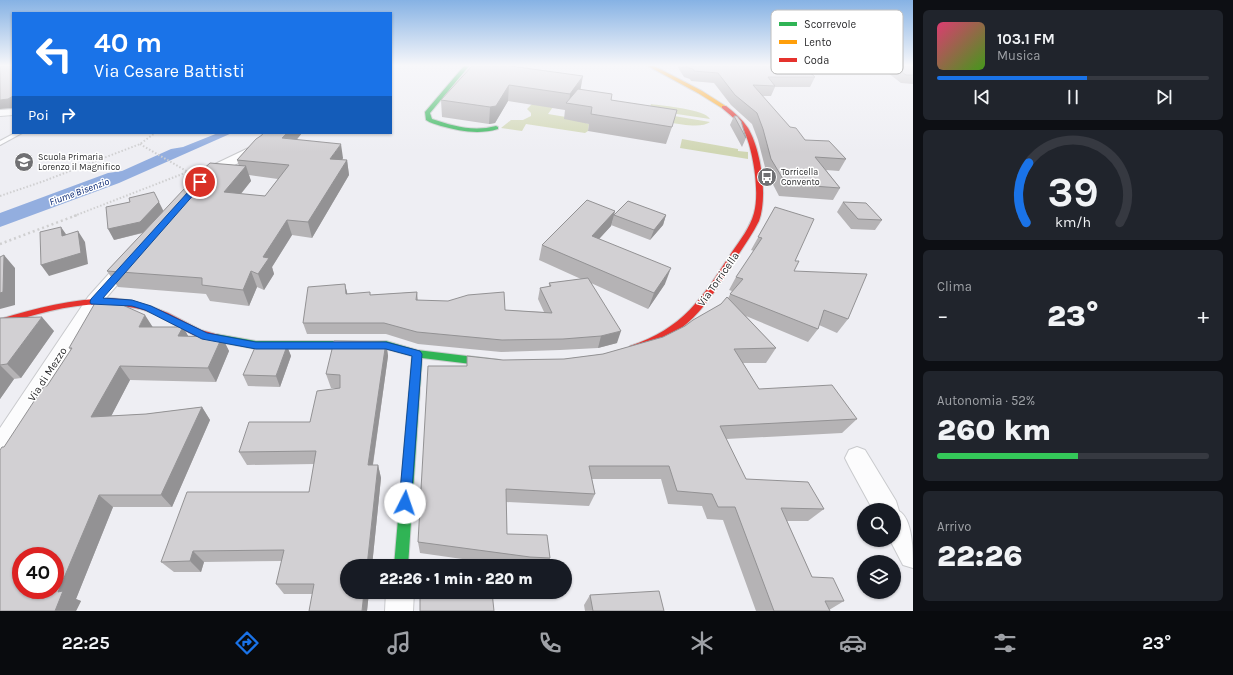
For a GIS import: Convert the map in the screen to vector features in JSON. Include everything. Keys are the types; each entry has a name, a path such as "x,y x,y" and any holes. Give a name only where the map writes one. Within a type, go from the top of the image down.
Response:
{"street":[{"path":"443,95 427,113 429,120 447,126 479,130 488,131 496,128"},
{"name":"Via Torricella","path":"624,352 648,345 669,334 690,316 706,298 749,232 759,210 761,192 746,128 740,120 704,95"},
{"path":"0,113 12,112"},
{"path":"196,188 216,168 261,146"},
{"name":"Via di Mezzo","path":"0,448 94,302 136,254"},
{"path":"0,322 60,305 115,301 132,303 148,308 205,336 256,345 386,345 417,354 508,363"},
{"path":"402,559 417,354"},
{"path":"857,458 883,503"},
{"path":"901,534 913,555"},
{"path":"399,611 400,599"}],"lane":[{"path":"0,143 17,134"}],"path":[{"path":"0,196 44,181 140,144 154,134"},
{"path":"0,244 188,172 140,144"}],"green space":[{"path":"533,103 553,107 548,114 566,117 589,124 588,131 585,133 526,124 522,131 501,128 511,120 523,120 531,116 531,113 527,109"},
{"path":"651,104 692,110 707,116 710,119 657,111 650,107"},
{"path":"656,113 710,122 705,124 689,125 647,118"},
{"path":"682,139 748,152 748,159 680,148"}],"water":[{"name":"Fiume Bisenzio","path":"216,134 230,134 119,183 0,227 0,213 108,173 122,171 171,149 183,147"}],"building":[{"path":"0,95 12,95 12,97 8,99 0,100"},
{"path":"446,95 503,95 496,106 490,107 441,100"},
{"path":"573,95 612,95 611,100 677,110 672,127 591,114 592,107 566,103"},
{"path":"735,95 761,95 790,127 796,128 805,140 829,141 846,159 815,157 840,188 786,184 771,159 757,113"},
{"path":"734,116 737,116 741,121 746,138"},
{"path":"286,134 282,138 341,144 330,159 347,160 308,222 287,220 263,257 269,258 258,274 251,271 243,290 202,285 202,278 107,271 210,163 246,166 224,192 265,196 289,165 237,160 256,139 262,135"},
{"path":"154,192 159,202 140,222 108,229 106,207 130,202 129,198"},
{"path":"587,200 615,211 592,236 671,268 654,293 542,245"},
{"path":"628,201 666,215 654,230 614,215"},
{"path":"843,202 866,203 882,220 858,219"},
{"path":"775,207 814,219 795,261 799,261 794,271 867,274 848,319 824,310 818,329 730,294 743,279 736,277 762,238 758,237"},
{"path":"61,227 62,236 78,231 81,253 41,265 40,232"},
{"path":"4,255 3,292 0,293 0,257"},
{"path":"588,278 621,331 601,336 563,339 502,340 417,332 384,323 303,323 308,287 345,284 346,294 370,292 370,295 417,292 416,300 448,301 468,295 504,292 505,310 552,313 540,288 551,286 549,283"},
{"path":"727,297 776,348 734,349 759,389 832,385 857,419 720,426 746,479 808,482 824,509 781,508 812,577 833,578 844,601 825,601 830,611 774,611 735,507 718,507 712,494 677,491 669,466 589,466 595,494 506,489 507,534 547,535 550,558 530,557 418,542 428,366 467,366 467,356 503,360 564,359 603,354 663,337 685,326 721,304"},
{"path":"95,303 118,303 145,315 139,327 183,327 178,336 222,337 208,368 120,366 91,417 146,414 202,407 161,495 99,495 64,578 64,547 12,547 12,599 60,599 55,611 0,611 0,450 4,447 44,386 47,386 72,348 69,348"},
{"path":"42,317 7,364 0,365 0,318"},
{"path":"334,341 386,342 368,465 378,465 368,559 340,559 340,599 363,599 362,611 309,611 314,584 276,584 284,550 193,551 190,561 161,562 187,492 309,492 316,451 239,452 249,422 310,422 317,391 340,388 340,375 326,374"},
{"path":"256,345 287,346 276,376 243,375"},
{"path":"659,591 664,611 593,611 590,595"},
{"path":"420,599 493,599 494,611 420,611"}],"traffic: fast":[{"path":"443,95 427,113 429,120 471,131 496,128"},
{"path":"216,338 256,345 386,345 417,354 496,363"},
{"path":"402,559 417,354"}],"traffic: slow":[{"path":"704,95 724,107"}],"traffic: jam":[{"path":"633,349 651,343 667,335 693,312 715,285 755,221 760,201 759,179 755,155 749,135 745,128 736,117 724,107"},
{"path":"0,322 54,307 110,301 128,303 156,311 198,333 216,338"}],"place":[{"name":"Scuola Primaria Lorenzo il Magnifico","path":"24,162"},
{"name":"Torricella Convento","path":"767,177"}],"route":[{"path":"200,182 94,302 115,301 132,303 148,308 205,336 256,345 386,345 417,354 405,503"}]}
